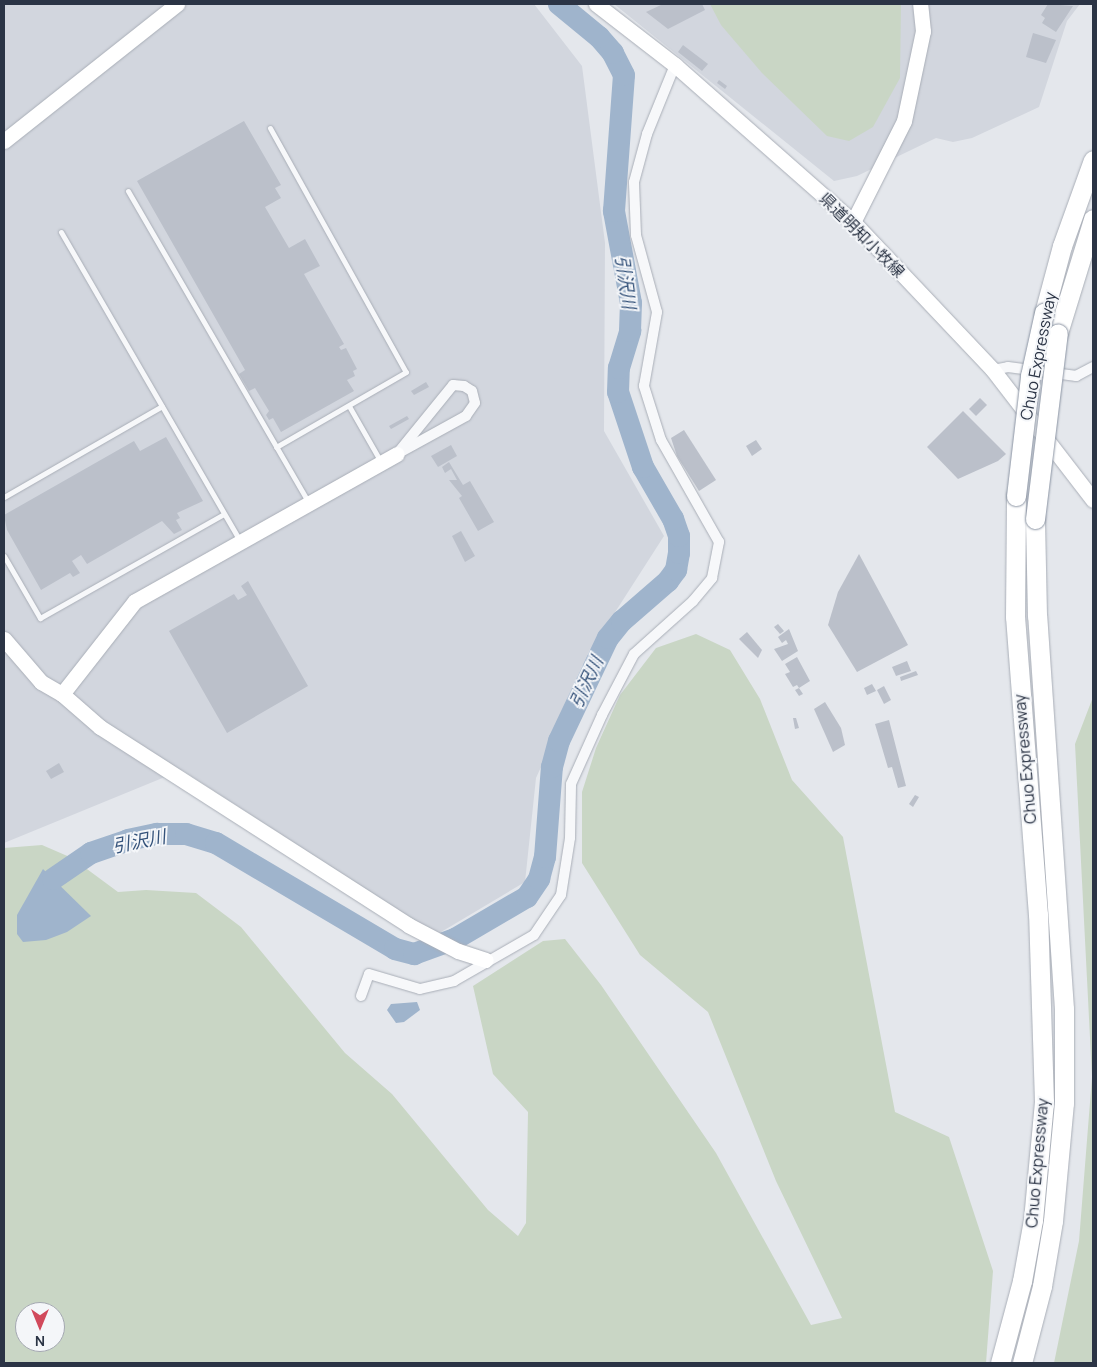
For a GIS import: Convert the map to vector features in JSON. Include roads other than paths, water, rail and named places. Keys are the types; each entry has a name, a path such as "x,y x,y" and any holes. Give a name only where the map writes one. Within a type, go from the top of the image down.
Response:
{"highway":[{"name":"Chuo Expressway","path":"1000,1363 1022,1281 1033,1220 1044,1102 1039,934 1015,617 1016,496 1030,376 1044,313 1062,246 1093,160"},
{"name":"Chuo Expressway","path":"1022,1363 1042,1286 1053,1221 1064,1103 1064,1009 1036,616 1035,519 1058,333 1093,219"}],"street":[{"path":"4,141 177,4"},
{"name":"県道明知小牧線","path":"596,4 675,65 854,222 993,370 1093,500"},
{"path":"854,222 904,121 923,32 920,4"},
{"path":"361,996 369,974 420,989 454,981 486,960 534,935 561,894 570,838 571,784 602,716 634,654 693,601 712,578 718,542 661,440 644,386 657,312 636,234 634,182 647,134 675,65"},
{"path":"993,370 1008,367 1076,376 1093,367"},
{"path":"62,694 135,601 466,416 475,403 472,391 464,386 453,385 446,390 396,454"},
{"path":"4,639 42,682 62,694 100,727 408,925 458,951 486,960"}],"lane":[{"path":"270,128 406,372 276,447"},
{"path":"128,191 308,504"},
{"path":"61,232 240,542"},
{"path":"4,497 162,406"},
{"path":"350,406 381,463"},
{"path":"4,556 40,618 224,514"}],"water":[{"path":"43,869 91,916 67,932 46,940 23,942 17,934 17,915"},
{"path":"417,1002 420,1010 404,1022 396,1023 387,1010 391,1004"}],"waterway":[{"name":"引沢川","path":"53,879 91,853 128,840 157,834 186,834 216,843 395,949 414,954 455,939 527,897 539,879 545,857 552,767 559,741 608,638 622,621 668,581 676,570 679,553 679,536 673,519 643,467 618,392 619,368 630,331 631,303 614,211 624,75 613,53 599,37 559,4"}]}
